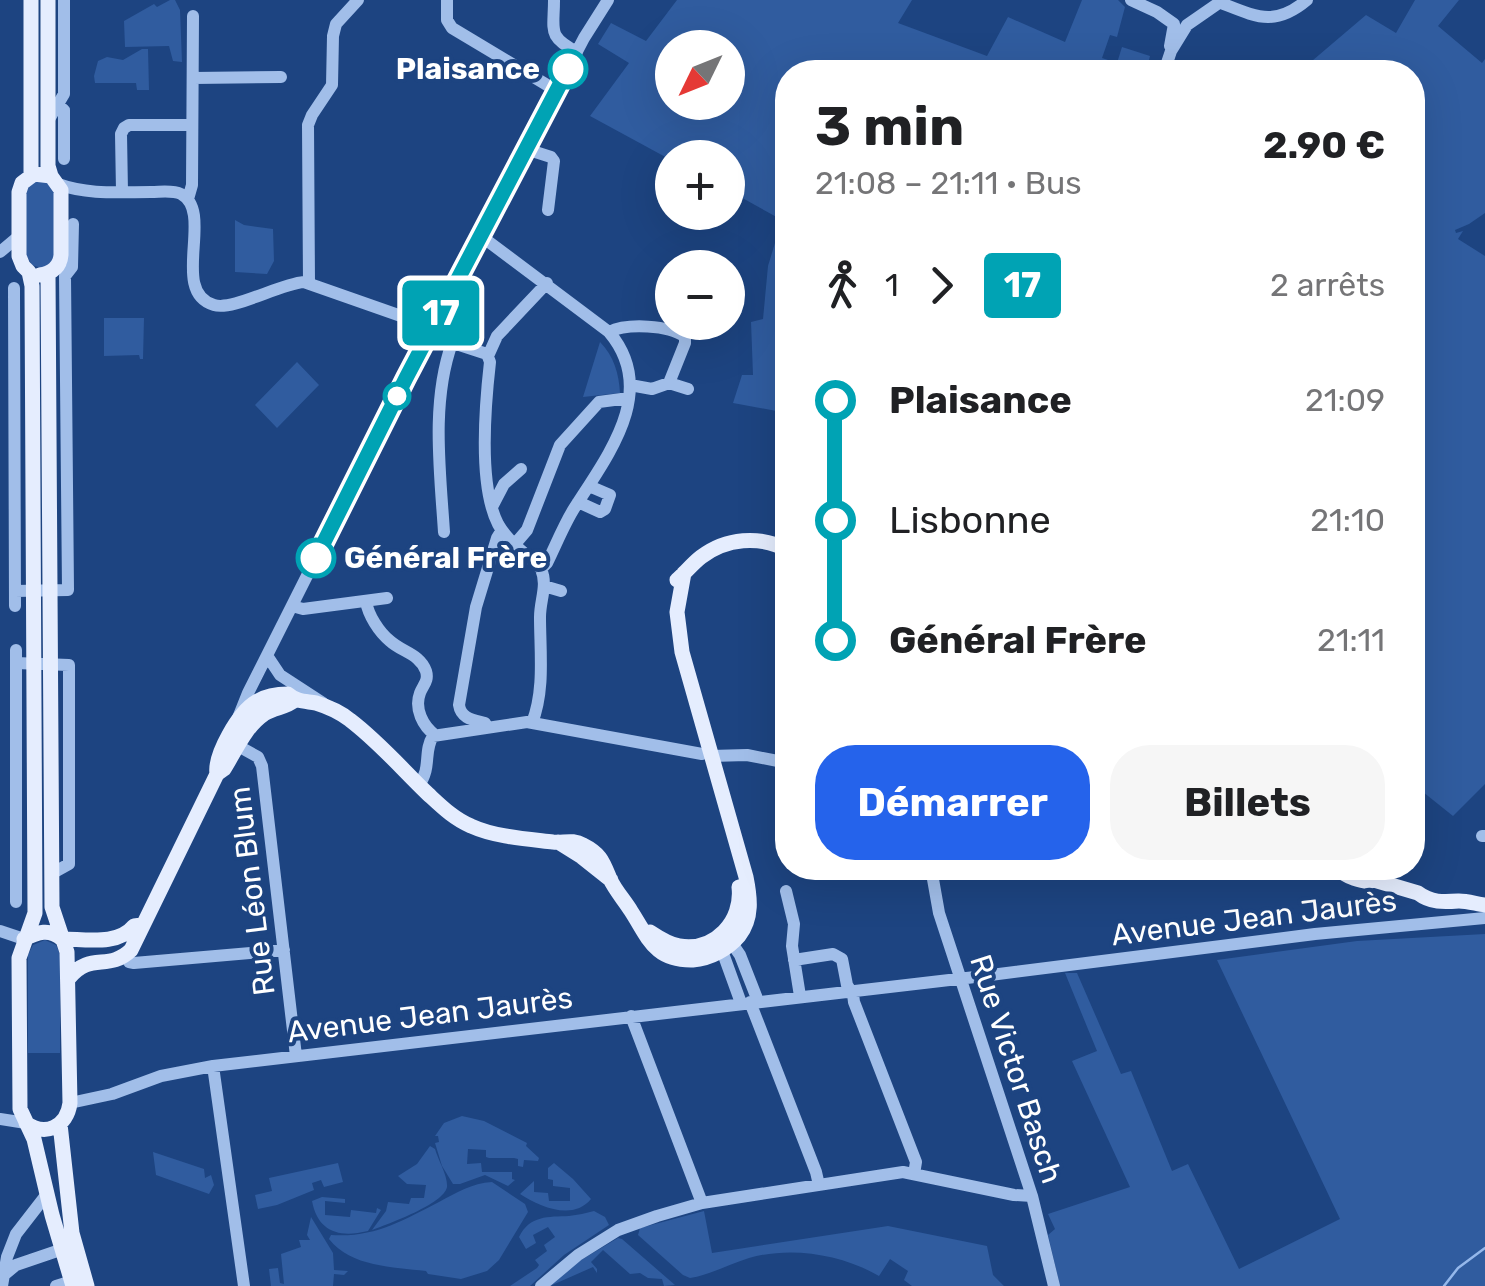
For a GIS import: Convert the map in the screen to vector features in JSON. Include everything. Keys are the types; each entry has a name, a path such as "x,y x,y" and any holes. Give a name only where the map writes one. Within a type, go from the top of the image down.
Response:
{"main road":[{"path":"31,0 31,176"},
{"path":"26,269 41,275 60,261 67,218 62,194 48,166 48,0"},
{"path":"41,332 32,286 19,256 19,192 31,176 41,173 55,180"},
{"path":"48,273 41,332 42,591 34,663 34,914 19,958 20,1109 34,1139 72,1285"},
{"path":"232,743 235,725 248,708 267,705 288,694 296,700 330,708 348,718 452,815 474,828 558,842 574,841 591,850 607,866 610,880 646,939 676,958 700,959 744,928 750,899 707,755 677,612 684,574 711,550 731,542 759,541 775,546"},
{"path":"26,1122 37,1130 49,1130 67,1116 70,1104 67,952 52,913 51,664 42,591"},
{"path":"69,978 84,964 112,962 126,956 141,934 217,774 215,764 267,705"},
{"path":"1362,880 1485,905"},
{"path":"24,940 42,932 62,939 122,937 134,926 142,925"},
{"path":"122,937 126,956"},
{"path":"60,1124 72,1233 72,1285"}],"street":[{"path":"48,120 64,88 64,0"},
{"path":"309,284 307,129 332,85 332,36 336,24 358,0"},
{"path":"447,0 447,20 452,28 557,91"},
{"path":"554,0 554,35 558,42 577,52"},
{"path":"235,725 480,236 608,0"},
{"path":"1131,0 1174,24 1168,60"},
{"path":"1171,50 1187,25 1222,2 1274,18 1286,15 1307,0"},
{"path":"192,16 192,185 188,200 193,219 194,287 205,301 223,306 288,284 309,284 401,316 452,343 488,356"},
{"path":"192,78 281,77"},
{"path":"58,104 64,110 64,159"},
{"path":"122,192 121,134 126,126 192,126"},
{"path":"526,148 554,161 548,210"},
{"path":"55,180 88,192 172,192 188,200"},
{"path":"15,591 68,590 64,276 72,267 67,218 88,192"},
{"path":"19,236 0,255 26,269"},
{"path":"480,236 609,332 626,360 630,391 615,443 541,569"},
{"path":"532,724 537,710 544,577 541,569 502,530 486,479 485,443 488,356 498,336 546,283"},
{"path":"14,288 15,606"},
{"path":"609,332 617,328 660,328 682,335 684,343 669,383"},
{"path":"15,351 41,332 66,343"},
{"path":"444,532 440,414 452,343"},
{"path":"515,544 527,530 558,448 598,402 669,383 688,389"},
{"path":"492,507 504,484 521,468"},
{"path":"578,502 600,512 605,509 610,495 589,486"},
{"path":"486,728 485,723 461,714 459,705 476,607 502,530"},
{"path":"544,586 561,591"},
{"path":"292,606 303,609 387,598"},
{"path":"366,601 389,640 411,653 425,668 427,679 418,702 424,724 435,735"},
{"path":"16,902 16,656 51,664"},
{"path":"268,657 280,676 330,708"},
{"path":"260,672 267,705"},
{"path":"435,735 527,722 707,755 747,755 775,760"},
{"path":"419,785 427,772 429,746 435,735"},
{"name":"Rue Léon Blum","path":"232,743 258,757 262,766 296,1056"},
{"path":"17,878 34,887"},
{"name":"Rue Victor Basch","path":"933,880 939,912 1032,1196 1054,1286"},
{"path":"786,891 795,931 792,946 800,996"},
{"name":"Avenue Jean Jaurès","path":"70,1104 161,1076 213,1066 1314,934 1485,918"},
{"path":"0,931 24,940"},
{"path":"724,941 819,1185"},
{"path":"126,956 134,963 284,950"},
{"path":"794,960 839,956 846,985 916,1162 914,1174"},
{"path":"631,1016 702,1203"},
{"path":"213,1066 244,1286"},
{"path":"0,1119 26,1122"},
{"path":"541,1286 578,1255 618,1230 702,1203 903,1172 1032,1196"},
{"path":"4,1280 16,1234 47,1194"},
{"path":"4,1280 16,1265 63,1249"}],"shaded area":[{"path":"175,0 180,10 182,62 173,61 169,46 125,47 124,21 154,4 157,7"},
{"path":"677,0 912,0 898,23 987,56 1008,17 1065,42 1082,0 1118,0 1125,7 1117,37 1110,35 1102,58 1108,60 775,60 775,216 745,199 745,140 655,140 655,151 590,116 629,63 598,44 611,23 646,41"},
{"path":"1415,0 1459,0 1438,26 1482,63 1485,59 1485,213 1455,230 1463,231 1458,239 1485,256 1485,784 1453,816 1425,794 1425,60 1313,60 1366,15 1396,33"},
{"path":"1122,47 1150,56 1149,60 1118,60"},
{"path":"148,49 149,90 137,90 136,83 95,83 98,61 107,57 123,60"},
{"path":"33,181 48,181 54,188 54,258 41,268 32,265 26,255 26,190"},
{"path":"235,220 273,229 274,261 267,274 235,272"},
{"path":"775,243 775,411 733,403 742,375 753,375 751,322 763,319 768,266"},
{"path":"104,318 144,318 143,359 139,355 104,356"},
{"path":"600,342 615,366 620,393 583,397"},
{"path":"297,362 319,385 277,428 255,405"},
{"path":"1485,934 1485,1286 1060,1286 1048,1235 1055,1229 1048,1214 1130,1187 1072,1061 1097,1051 1065,973 1077,973 1121,1074 1131,1071 1172,1171 1188,1164 1239,1269 1340,1219 1217,960 1357,941"},
{"path":"45,940 56,945 60,954 60,1053 28,1053 28,955 33,945"},
{"path":"462,1116 484,1121 527,1143 538,1161 524,1160 523,1167 518,1166 518,1159 489,1158 486,1150 468,1149 467,1164 481,1163 482,1172 512,1172 515,1180 508,1186 485,1175 453,1184 442,1166 435,1136 444,1123"},
{"path":"430,1146 435,1149 446,1178 444,1193 414,1213 372,1230 388,1202 409,1204 411,1198 424,1198 426,1185 407,1184 398,1176 417,1164"},
{"path":"153,1152 204,1169 205,1178 211,1175 214,1185 209,1194 156,1175"},
{"path":"338,1163 343,1182 324,1187 321,1180 312,1183 314,1190 258,1209 255,1195 272,1191 269,1178"},
{"path":"554,1163 591,1199 584,1206 556,1210 520,1194 534,1181 534,1192 548,1193 549,1201 570,1201 570,1188 553,1186 553,1180 548,1179 548,1168"},
{"path":"492,1182 525,1204 528,1212 499,1260 487,1271 461,1279 373,1264 349,1255 329,1239 331,1235 361,1234 387,1227 464,1189"},
{"path":"322,1197 345,1199 345,1203 325,1201 325,1215 350,1217 351,1210 381,1210 368,1231 339,1233 319,1220 312,1201"},
{"path":"594,1211 605,1217 609,1225 564,1255 530,1286 510,1286 537,1268 535,1260 547,1251 544,1245 555,1237 548,1227 533,1235 536,1243 526,1249 519,1237 528,1225 540,1219"},
{"path":"704,1211 712,1253 888,1226 987,1246 993,1275 1004,1286 912,1286 904,1280 908,1271 890,1259 879,1276 832,1257 799,1253 765,1254 690,1278 638,1235 640,1228"},
{"path":"311,1217 333,1253 334,1270 348,1271 344,1275 334,1274 333,1286 271,1286 269,1269 278,1268 280,1283 284,1284 281,1254 301,1247 299,1240 310,1240 307,1235"},
{"path":"618,1238 675,1285 664,1286 662,1279 630,1274 603,1250 591,1262 597,1273 593,1267 550,1286 571,1266"}],"waterway":[{"path":"1444,1286 1458,1268 1485,1248"}],"bus line":[{"name":"17","path":"316,558 568,69"}],"place":[{"name":"Plaisance","path":"568,69"},
{"name":"Général Frère","path":"316,558"}]}
